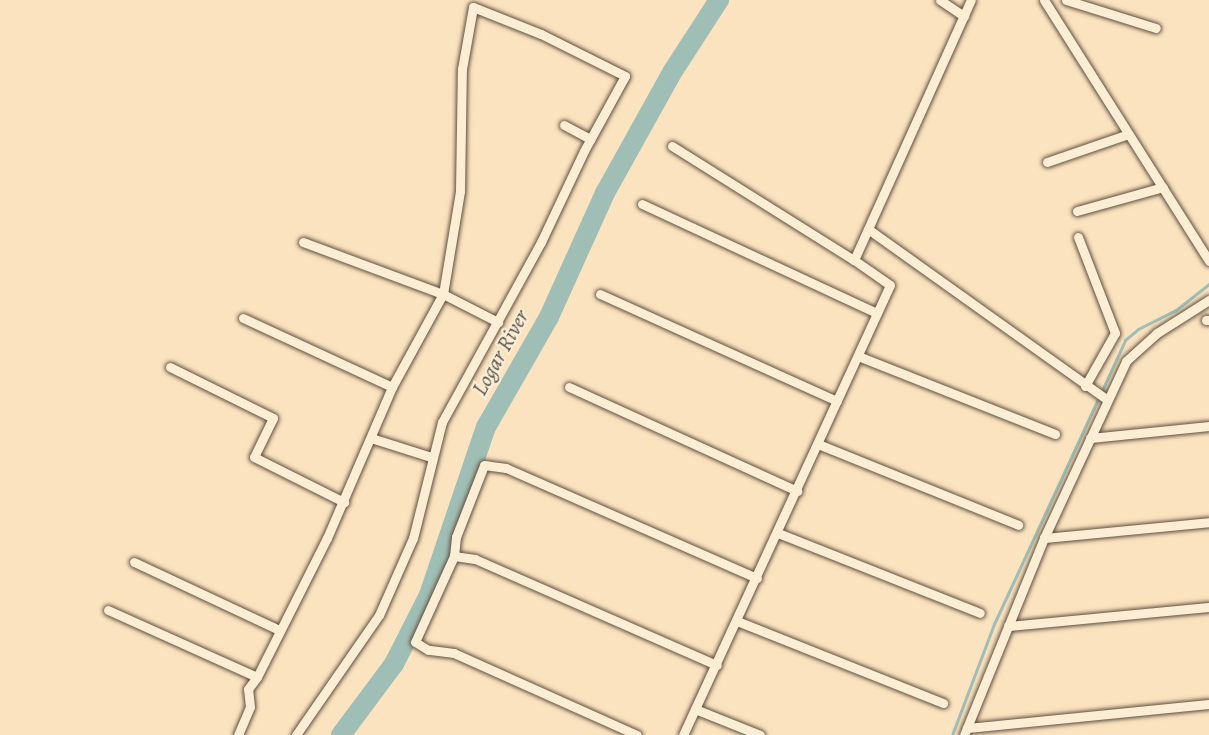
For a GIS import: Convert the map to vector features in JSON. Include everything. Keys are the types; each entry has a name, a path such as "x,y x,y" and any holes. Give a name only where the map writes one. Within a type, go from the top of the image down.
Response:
{"street":[{"path":"940,0 964,16"},
{"path":"854,260 971,0"},
{"path":"1044,0 1126,135 1163,187 1209,261"},
{"path":"1066,0 1156,28"},
{"path":"238,735 250,707 248,689 257,677 344,502 392,387 443,294 460,191 462,69 473,7 541,34 625,76 590,139 498,322 449,406 431,457 413,538 379,615 296,735"},
{"path":"564,125 590,139"},
{"path":"1047,162 1126,135"},
{"path":"672,146 890,285 717,665 682,735"},
{"path":"1077,211 1163,187"},
{"path":"642,204 877,313"},
{"path":"868,229 982,307 1103,398"},
{"path":"1078,237 1115,333 1085,386"},
{"path":"303,242 443,294 498,322"},
{"path":"600,294 837,401"},
{"path":"1209,300 1132,353 1103,398 1090,438 1044,538 966,732 1209,704"},
{"path":"243,318 392,387"},
{"path":"858,356 1055,434"},
{"path":"170,367 273,418 254,457 344,502"},
{"path":"569,387 797,491"},
{"path":"1090,438 1209,426"},
{"path":"371,438 431,457"},
{"path":"818,444 1018,525"},
{"path":"637,735 454,653 428,650 415,642 454,556 456,537 484,465 506,468 757,578"},
{"path":"1044,538 1209,522"},
{"path":"778,533 980,613"},
{"path":"454,556 475,559 717,665"},
{"path":"134,562 279,630"},
{"path":"1008,626 1209,607"},
{"path":"108,610 257,677"},
{"path":"737,621 943,703"},
{"path":"695,709 760,735"}],"waterway":[{"name":"Logar River","path":"341,735 394,664 429,595 486,427 549,317 605,193 673,71 719,0"},
{"path":"952,735 994,624 1125,340 1138,329 1176,310 1209,284"}]}
